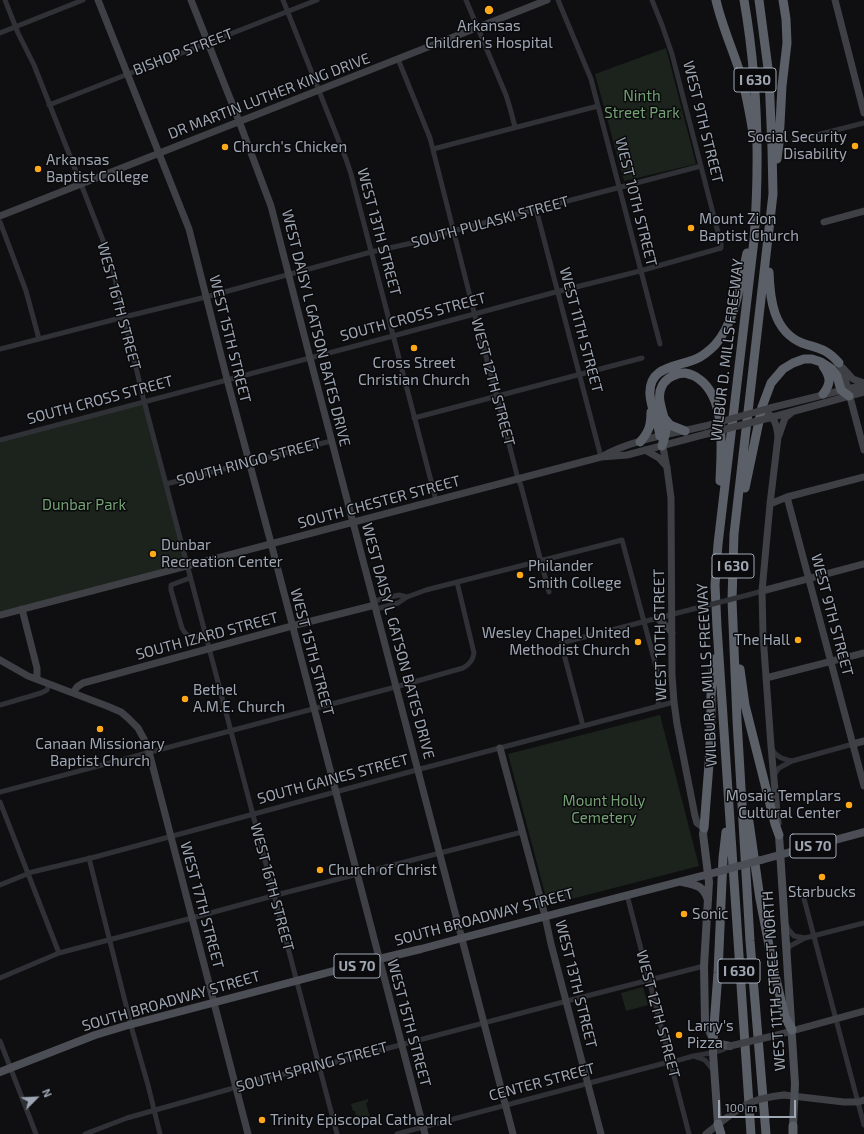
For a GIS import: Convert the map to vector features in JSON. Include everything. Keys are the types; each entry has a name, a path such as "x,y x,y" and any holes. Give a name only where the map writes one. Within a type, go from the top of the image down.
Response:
{"highway":[{"path":"716,0 747,99 758,160"},
{"name":"WILBUR D. MILLS FREEWAY","path":"744,0 754,69 758,133 756,216 718,544 715,585 750,1134"},
{"name":"WILBUR D. MILLS FREEWAY","path":"759,0 769,76 773,194 734,534 732,625 750,941 766,1134"},
{"path":"773,194 787,44 786,19 783,0"},
{"path":"640,442 645,436 650,425 650,389 656,376 667,368 702,356 716,344 726,329 739,289 756,216"},
{"path":"767,248 770,297 778,322 785,331 794,338 802,343 820,348 829,353 839,363"},
{"path":"734,534 762,407 769,388 775,378 788,365 804,359 812,359 827,365 832,369 846,392"},
{"path":"816,360 828,373 830,380 829,386 823,394"},
{"path":"663,439 666,429 665,419 659,398 662,385 667,379 677,374 687,373 696,377 704,383 712,394 718,411 721,431 718,544"},
{"path":"651,402 663,439"},
{"path":"665,419 670,425 685,431"},
{"path":"732,625 745,704 779,835"},
{"path":"704,828 711,726 711,695 717,627"},
{"path":"739,755 761,906 780,998 785,1017 792,1030"},
{"path":"713,1039 718,973 723,858 728,807"},
{"path":"720,1134 722,1121"}],"main road":[{"path":"704,828 703,834 709,874 704,966 706,1022 713,1039 714,1072 722,1121"},
{"name":"SOUTH BROADWAY STREET","path":"0,1072 95,1035 131,1025 379,959 718,872 864,832"},
{"name":"WEST 11TH STREET NORTH","path":"779,835 792,1030 795,1131"},
{"path":"679,881 701,887 706,893 708,903"},
{"path":"713,1039 720,1044 730,1046"}],"street":[{"name":"WEST 16TH STREET","path":"5,0 50,104 108,256 190,578 210,648 337,1134"},
{"path":"0,33 83,0"},
{"name":"WEST 15TH STREET","path":"98,0 189,229 248,462 271,543 425,1134"},
{"name":"WEST DAISY L GATSON BATES DRIVE","path":"191,0 271,206 331,441 513,1134"},
{"name":"WEST 13TH STREET","path":"283,0 348,167 436,500"},
{"name":"BISHOP STREET","path":"50,104 317,0"},
{"path":"466,0 506,95 515,127"},
{"name":"DR MARTIN LUTHER KING DRIVE","path":"0,216 548,0"},
{"name":"WEST 10TH STREET","path":"558,0 587,69 598,106 660,344"},
{"name":"WEST 9TH STREET","path":"652,0 672,54 721,244 721,248 718,250"},
{"path":"835,0 864,113"},
{"name":"WEST 12TH STREET","path":"398,59 427,130 433,149 474,314 518,479 522,486 549,592"},
{"path":"433,149 598,106"},
{"path":"793,141 864,123"},
{"name":"SOUTH PULASKI STREET","path":"0,349 124,316 206,297 371,252 412,243 701,166"},
{"name":"WEST 11TH STREET","path":"536,209 602,457"},
{"path":"824,222 864,211"},
{"path":"0,222 26,291 39,339"},
{"name":"SOUTH CROSS STREET","path":"0,440 718,250"},
{"path":"414,418 642,358"},
{"path":"839,363 853,379 864,384"},
{"path":"839,363 846,392 864,450"},
{"name":"SOUTH CHESTER STREET","path":"0,615 602,457 627,455 645,450 663,439 685,431 769,413 791,412 864,384"},
{"name":"SOUTH CHESTER STREET","path":"602,457 612,451 640,442 706,434 823,394 864,392"},
{"path":"778,437 785,418 791,412"},
{"path":"769,413 778,430 778,437 763,573 763,635 779,835"},
{"name":"WEST 10TH STREET","path":"663,439 671,498 672,675 674,702 695,816 697,823 704,828"},
{"name":"SOUTH RINGO STREET","path":"166,484 331,441"},
{"path":"645,450 659,458 667,468"},
{"path":"770,504 788,497 864,476"},
{"path":"771,490 778,495 788,497"},
{"name":"WEST 9TH STREET","path":"788,497 864,786"},
{"name":"SOUTH IZARD STREET","path":"73,693 78,686 83,683 375,605 400,595 407,596 622,540 644,622"},
{"path":"583,726 561,643 864,564"},
{"path":"763,573 768,581 776,588"},
{"path":"190,578 172,585 171,590 185,634 190,637 205,634"},
{"path":"0,792 459,670 470,663 474,656 474,649 457,582"},
{"name":"SOUTH IZARD STREET","path":"375,605 398,604 407,596"},
{"path":"22,609 37,668 37,679"},
{"path":"657,618 672,633"},
{"path":"644,622 658,679 658,706"},
{"path":"766,678 864,654"},
{"name":"WEST 17TH STREET","path":"0,660 37,679 114,709 134,723 140,732 149,752 248,1134"},
{"path":"0,705 41,693 47,690 49,684"},
{"name":"SOUTH GAINES STREET","path":"0,885 28,873 171,837 418,769 674,702"},
{"path":"774,775 779,768 792,761 864,741"},
{"path":"771,746 774,753 779,757 792,761"},
{"name":"WEST 13TH STREET","path":"500,748 602,1134"},
{"path":"0,802 59,953"},
{"path":"0,978 59,953 522,832"},
{"path":"89,858 160,1134"},
{"name":"WEST 12TH STREET","path":"626,895 689,1134"},
{"path":"804,895 836,1018 861,1101 864,1125"},
{"path":"784,916 790,933 795,937 805,938"},
{"path":"787,952 790,946 805,938 864,923"},
{"name":"SOUTH SPRING STREET","path":"85,1134 126,1118 256,1080 319,1066 704,966"},
{"name":"CENTER STREET","path":"396,1134 693,1056 713,1053 730,1046 864,1011"},
{"path":"0,1041 36,1134"},
{"path":"693,1056 705,1060 714,1072"},
{"path":"706,1134 741,1107 754,1100 768,1096 784,1095 844,1102 861,1101"}],"green space":[{"name":"Ninth Street Park","path":"666,48 696,164 624,181 595,74"},
{"name":"Dunbar Park","path":"144,401 187,566 0,615 0,440"},
{"name":"Mount Holly Cemetery","path":"660,715 699,866 548,905 508,754"},
{"path":"643,987 648,1005 626,1011 621,993"},
{"path":"368,1099 368,1102 366,1103 370,1117 357,1121 355,1111 353,1111 351,1104"}],"place":[{"name":"Arkansas Children's Hospital","path":"489,10"},
{"name":"Social Security Disability","path":"855,146"},
{"name":"Church's Chicken","path":"225,147"},
{"name":"Arkansas Baptist College","path":"38,169"},
{"name":"Mount Zion Baptist Church","path":"691,228"},
{"name":"Cross Street Christian Church","path":"414,348"},
{"name":"Dunbar Recreation Center","path":"153,554"},
{"name":"Philander Smith College","path":"520,575"},
{"name":"The Hall","path":"798,640"},
{"name":"Wesley Chapel United Methodist Church","path":"638,642"},
{"name":"Bethel A.M.E. Church","path":"185,699"},
{"name":"Canaan Missionary Baptist Church","path":"100,729"},
{"name":"Mosaic Templars Cultural Center","path":"849,805"},
{"name":"Church of Christ","path":"320,870"},
{"name":"Starbucks","path":"822,877"},
{"name":"Sonic","path":"684,914"},
{"name":"Larry's Pizza","path":"679,1035"},
{"name":"Trinity Episcopal Cathedral","path":"262,1120"}]}
